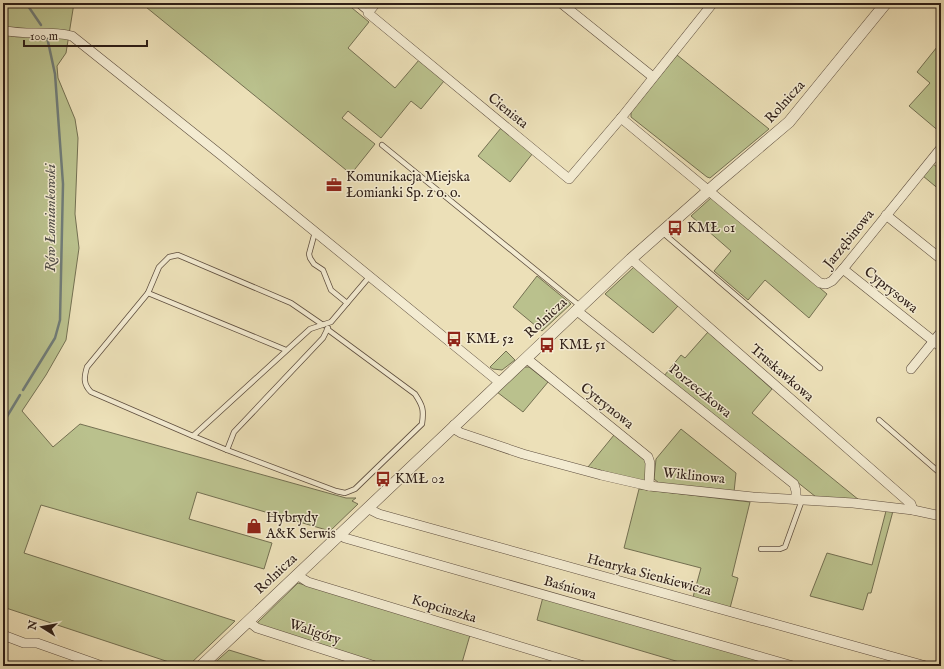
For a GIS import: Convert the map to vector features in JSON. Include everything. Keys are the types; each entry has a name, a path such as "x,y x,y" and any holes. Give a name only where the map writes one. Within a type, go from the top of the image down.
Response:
{"street":[{"path":"368,13 376,3"},
{"path":"561,3 653,78"},
{"name":"Cienista","path":"368,13 569,179 621,118 713,3"},
{"name":"Rolnicza","path":"201,666 578,308 708,190 789,122 886,3"},
{"path":"3,30 10,32 54,33 72,36 215,150 499,382"},
{"path":"621,118 708,190"},
{"name":"Jarzębinowa","path":"708,190 820,283 828,284 843,269 941,148"},
{"path":"886,215 941,259"},
{"name":"Truskawkowa","path":"631,259 911,504 913,510"},
{"name":"Cyprysowa","path":"843,269 937,344"},
{"name":"Porzeczkowa","path":"578,308 794,484 799,500"},
{"path":"911,369 937,344 941,332"},
{"name":"Cytrynowa","path":"526,358 648,456 650,462 649,486"},
{"name":"Wiklinowa","path":"454,426 456,430 461,433 523,454 649,486 753,497 853,503 913,510 941,516"},
{"name":"Henryka Sienkiewicza","path":"367,508 378,514 926,666"},
{"name":"Baśniowa","path":"340,534 344,538 793,666"},
{"name":"Kopciuszka","path":"297,575 308,582 584,666"},
{"name":"Waligóry","path":"248,621 257,628 375,666"},
{"path":"3,635 24,643 37,644 102,666"}],"lane":[{"path":"356,3 368,13"},
{"path":"382,145 578,308"},
{"path":"315,232 309,254 310,258 326,276 331,290 347,303"},
{"path":"662,232 820,368"},
{"path":"323,325 292,303 178,255 169,257 159,267 148,293 87,367 85,383 91,392 227,450 336,491 345,493 355,489 422,424 422,405 415,394 327,329"},
{"path":"227,450 234,432 323,338 331,322 370,276"},
{"path":"148,293 286,350"},
{"path":"194,436 310,329 331,322"},
{"path":"879,420 941,474"},
{"path":"761,549 780,550 785,547 799,500"}],"green space":[{"path":"3,3 74,3 66,53 57,66 58,78 75,119 78,138 75,214 79,248 66,340 46,375 22,411 53,447 80,424 346,498 356,498 352,501 358,504 330,531 197,492 189,519 272,543 264,569 41,505 24,553 235,621 188,666 181,666 3,607"},
{"path":"141,3 293,3 296,5 298,3 346,3 369,22 348,48 395,88 419,60 444,81 421,109 411,101 381,138 348,111 342,118 375,144 351,174"},
{"path":"937,47 941,50 941,133 909,106 930,83 917,72"},
{"path":"677,55 769,129 710,178 631,117 631,112"},
{"path":"501,128 533,153 510,182 478,156"},
{"path":"933,164 941,170 941,191 923,176"},
{"path":"712,197 827,294 809,318 765,280 748,300 714,271 731,251 691,216"},
{"path":"634,267 678,306 653,333 605,294"},
{"path":"537,276 571,304 542,331 513,307"},
{"path":"708,332 772,389 752,413 859,500 816,497 664,376 681,355 685,358"},
{"path":"506,351 515,360 502,370 493,369 490,367"},
{"path":"524,367 529,367 548,382 523,412 497,392"},
{"path":"681,429 736,473 734,492 659,483 654,479 656,459"},
{"path":"614,435 648,462 644,482 588,467"},
{"path":"639,489 750,502 732,576 738,578 730,608 693,597 701,568 624,548"},
{"path":"886,511 893,511 871,593 868,593 863,610 810,596 827,553 872,565"},
{"path":"298,583 470,635 461,666 385,666 256,624"},
{"path":"543,597 784,666 685,666 686,664 537,620"},
{"path":"229,650 268,662 267,666 211,666"}],"waterway":[{"name":"Rów Łomiankowski","path":"26,3 41,25"},
{"name":"Rów Łomiankowski","path":"23,390 55,338 60,320 63,184 55,74 47,37"},
{"name":"Rów Łomiankowski","path":"3,423 20,395"}],"place":[{"name":"Komunikacja Miejska Łomianki Sp. z o. o.","path":"334,185"},
{"name":"KMŁ 01","path":"675,228"},
{"name":"KMŁ 52","path":"454,339"},
{"name":"KMŁ 51","path":"547,345"},
{"name":"KMŁ 02","path":"383,479"},
{"name":"Hybrydy A&K Serwis","path":"254,526"}]}
